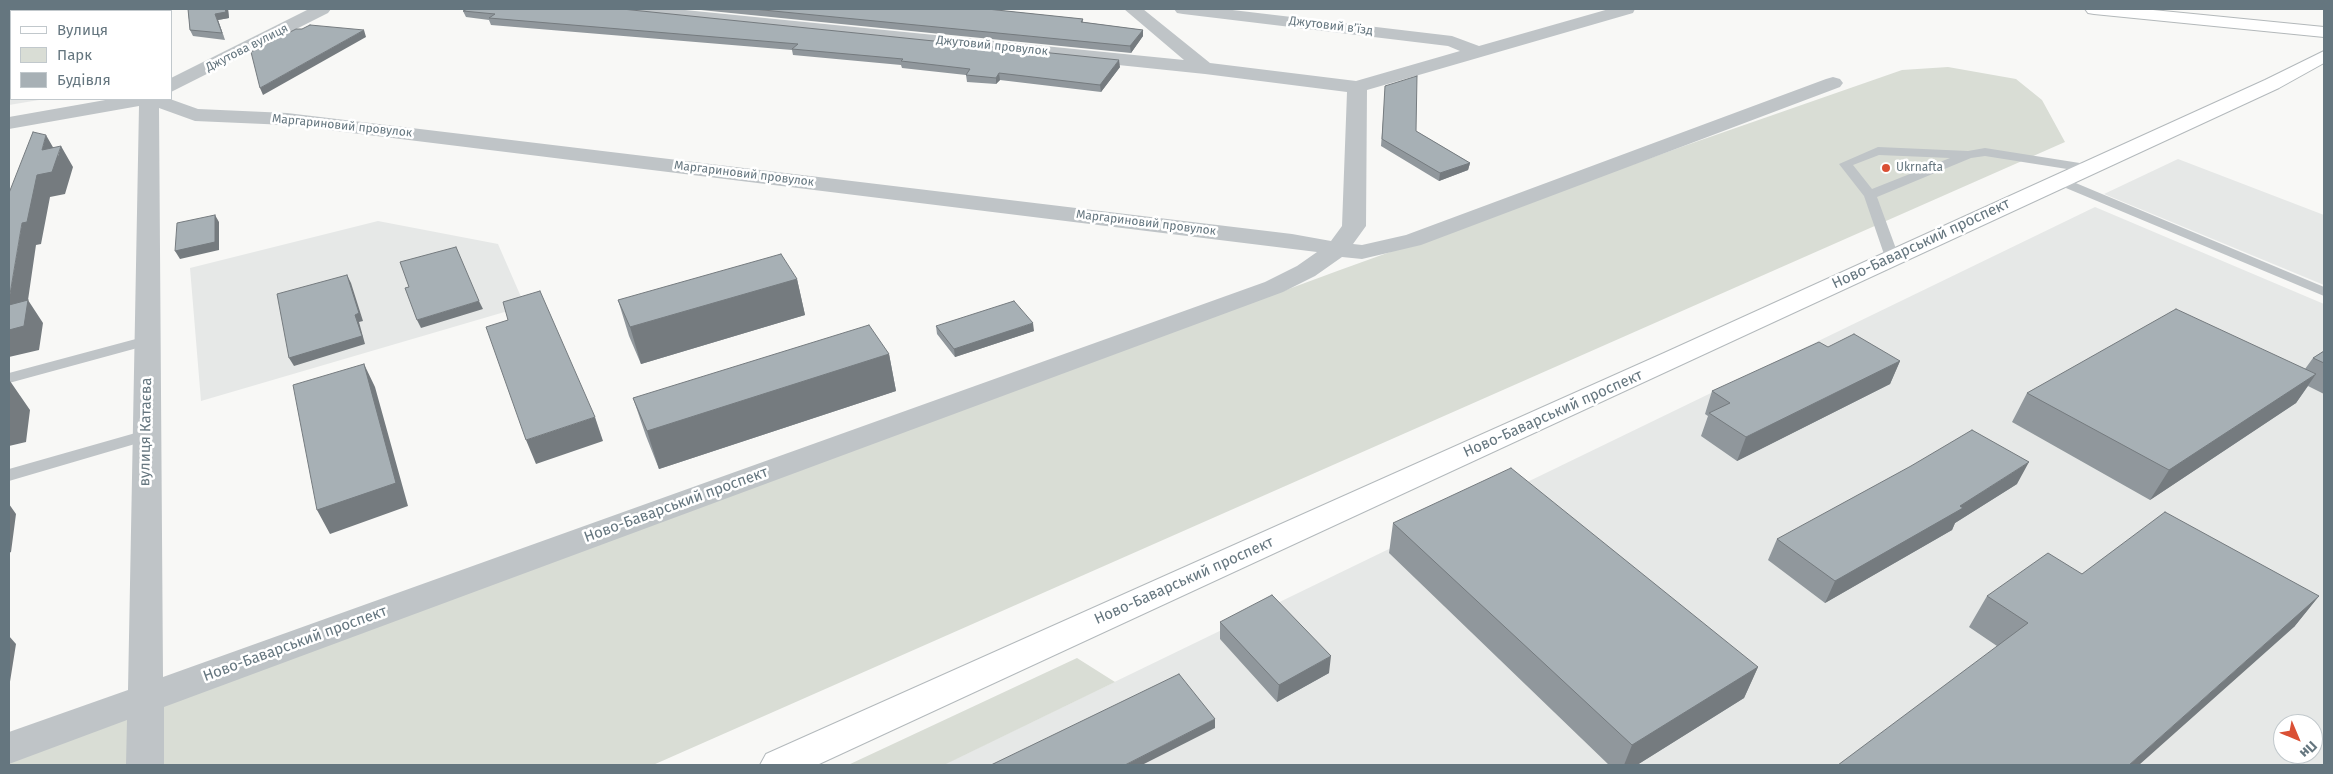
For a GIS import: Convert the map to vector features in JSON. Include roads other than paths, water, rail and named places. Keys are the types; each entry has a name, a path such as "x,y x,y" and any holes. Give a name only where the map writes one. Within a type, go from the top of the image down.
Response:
{"main road":[{"path":"2094,9 2324,32"},
{"name":"Ново-Баварський проспект","path":"779,765 1664,363 2059,180 2272,84 2324,56"}],"street":[{"name":"Джутова вулиця","path":"172,85 322,9"},
{"name":"Джутовий провулок","path":"628,9 1205,68 1357,87"},
{"path":"1133,9 1205,68"},
{"name":"Джутовий в’їзд","path":"1183,9 1452,41 1477,52"},
{"path":"1357,87 1627,9"},
{"path":"1337,250 1362,252 1414,240 1833,83"},
{"name":"Ново-Баварський проспект","path":"9,748 1274,287 1306,271 1337,250 1354,226 1357,87"},
{"path":"9,123 137,100"},
{"name":"вулиця Катаєва","path":"145,765 146,435 151,100"},
{"name":"Маргариновий провулок","path":"154,100 195,115 297,120 1292,241 1337,250"}],"lane":[{"path":"1892,257 1870,196 1845,164 1878,151 1968,155 1985,152 2086,168"},
{"path":"1870,196 1968,155"},
{"path":"2059,180 2324,292"},
{"path":"9,378 147,341"},
{"path":"9,475 146,435"}],"place":[{"name":"Ukrnafta","path":"1886,168"}]}
